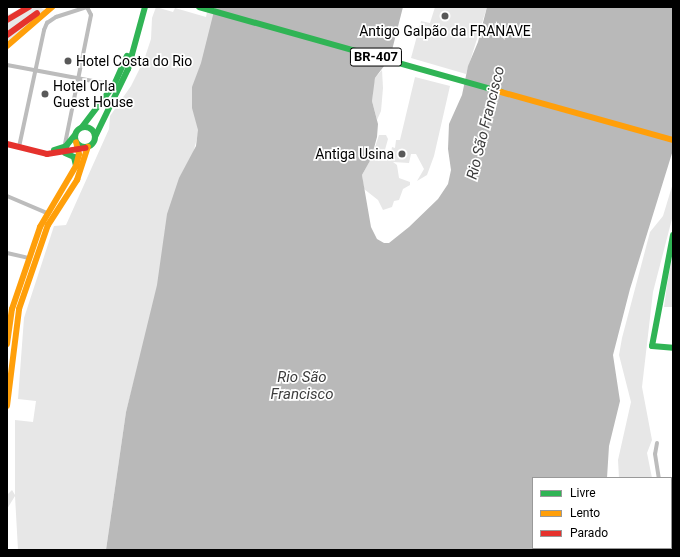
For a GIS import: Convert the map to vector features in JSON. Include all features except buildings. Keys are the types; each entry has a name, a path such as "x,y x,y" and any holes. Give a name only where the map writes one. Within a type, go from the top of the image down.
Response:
{"main road":[{"path":"7,13 20,7"},
{"path":"7,20 29,7"},
{"path":"7,35 36,13 51,7"},
{"path":"7,46 51,7"},
{"path":"7,344 12,309 29,258 47,213 63,192 76,166 76,143 82,127 114,85 131,42 139,7"},
{"path":"76,143 87,147 94,143 107,108 128,69 145,7"},
{"name":"BR-407","path":"199,7 554,107 564,105 610,117 616,124"},
{"name":"BR-407","path":"554,107 561,114 606,126 616,124 673,140"},
{"path":"82,127 91,128 95,137"},
{"path":"7,142 47,154 64,150 76,143"},
{"path":"64,150 76,143"},
{"path":"7,406 19,309 48,224 77,180 86,162 87,147"},
{"path":"64,150 74,157 76,166"},
{"path":"673,235 652,346 673,348"}],"street":[{"path":"19,146 44,30 51,20 82,8 88,8 90,15 64,150"},
{"path":"7,65 78,77 114,85"},
{"path":"7,196 47,213"},
{"path":"7,253 29,258"},
{"path":"657,443 655,454 659,477"}],"shaded area":[{"path":"24,7 39,7 45,10 7,43 7,15"},
{"path":"156,7 173,12 175,8 206,17 208,7 231,7 126,412 106,550 18,550 15,496 7,509 8,494 12,490 15,495 15,420 33,422 36,401 18,399 24,318 54,226 66,225 109,129 110,116 131,86 144,60 151,39 152,18"},
{"path":"435,7 487,7 466,74 411,58 421,21 430,23"},
{"path":"382,70 383,88 381,111 377,120 372,101 373,87 375,78"},
{"path":"415,77 450,86 434,156 427,175 417,181 424,169 416,154 411,154 409,163 393,162 397,165 399,178 410,182 410,185 403,189 399,200 394,201 392,207 383,210 378,200 364,189 362,175 371,159 379,135 386,135 388,139 383,157 385,160 390,159 392,147 395,148 396,140 400,140"},
{"path":"673,183 673,215 653,292 642,387 652,440 647,453 652,477 619,477 618,460 631,402 619,355 622,338 650,232 663,216"},
{"path":"673,252 673,307 664,307 667,285"}],"water":[{"name":"Rio São Francisco","path":"215,7 403,7 390,58 375,78 372,101 378,124 377,137 371,159 362,175 371,227 377,239 384,243 389,243 409,227 438,199 448,184 451,170 448,149 449,124 462,95 468,66 478,42 487,7 673,7 673,150 630,289 613,355 620,401 609,446 607,477 532,477 532,549 609,550 106,550 126,412 157,285 167,214 179,178 196,146 198,130 192,108 192,87 201,63"}],"traffic: fast":[{"path":"95,137 128,69 145,7"},
{"path":"199,7 501,92"},
{"path":"82,127 114,85 127,56"},
{"path":"81,127 89,127 95,133 95,137 95,141 89,147 81,147 75,141 75,133 81,127"},
{"path":"54,150 66,146 74,136"},
{"path":"65,153 74,157 76,166"},
{"path":"673,235 652,346 673,348"}],"traffic: slow":[{"path":"7,46 52,7"},
{"path":"501,92 673,140"},
{"path":"7,344 12,309 40,227 76,166 79,154 76,142"},
{"path":"7,406 19,309 48,225 77,180 88,147"}],"traffic: jam":[{"path":"7,20 29,7"},
{"path":"7,35 37,13"},
{"path":"7,144 47,154 86,148"}],"place":[{"name":"Antigo Galpão da FRANAVE","path":"445,16"},
{"name":"Hotel Costa do Rio","path":"68,61"},
{"name":"Hotel Orla Guest House","path":"45,94"},
{"name":"Antiga Usina","path":"402,154"}]}
